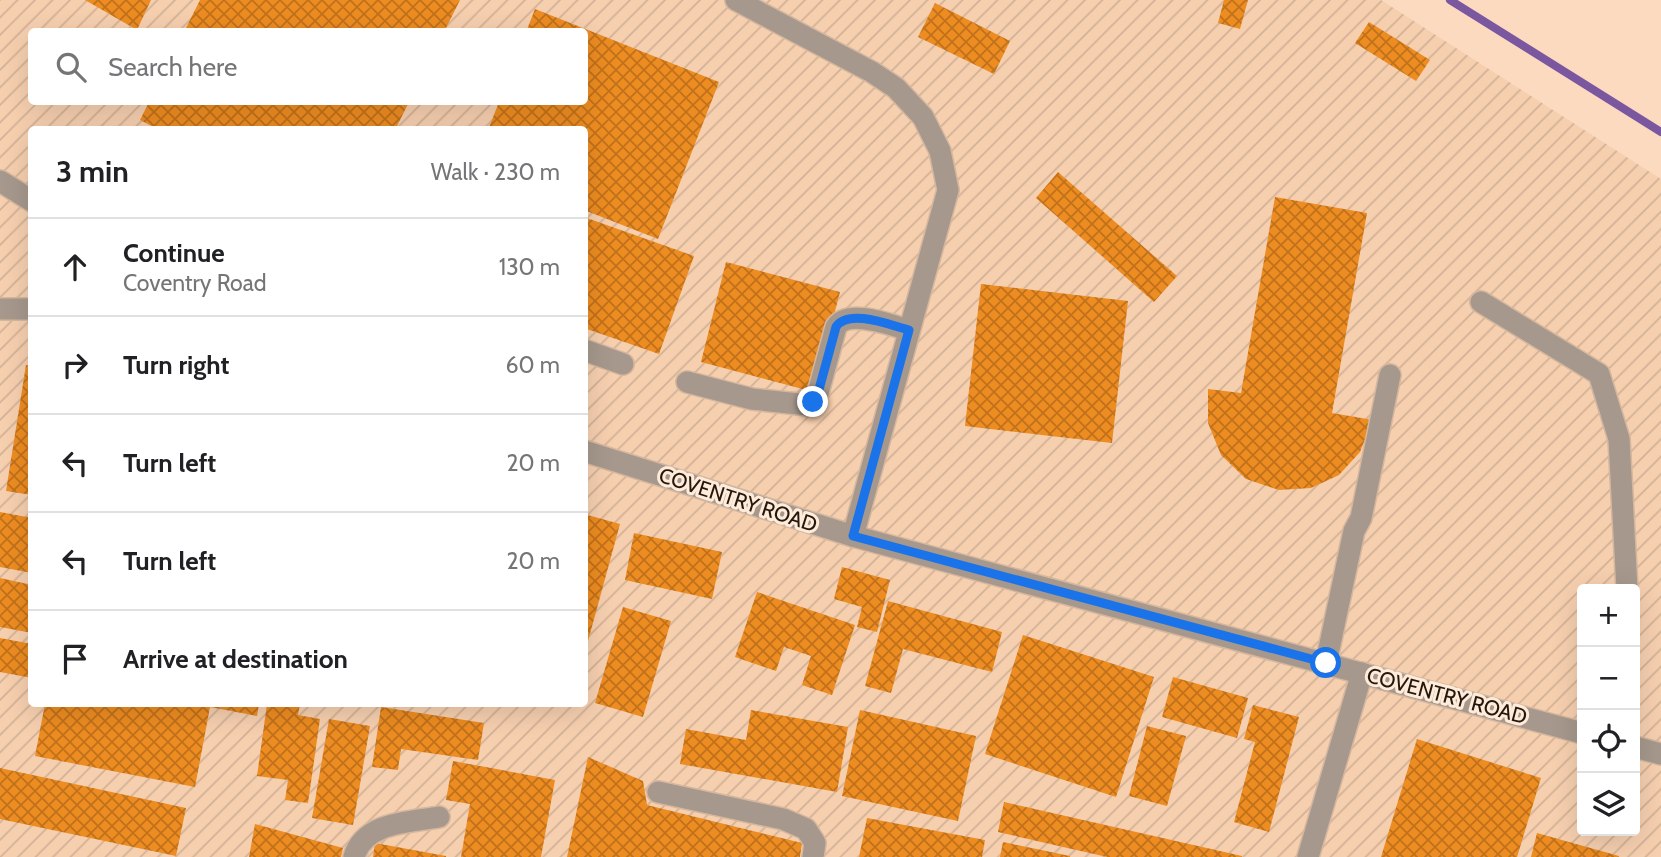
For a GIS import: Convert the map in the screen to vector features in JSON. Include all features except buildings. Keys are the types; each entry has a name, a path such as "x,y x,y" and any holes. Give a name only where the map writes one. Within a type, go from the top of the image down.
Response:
{"street":[{"path":"736,0 872,72 896,88 923,117 940,151 948,190 853,536"},
{"path":"0,181 28,198"},
{"path":"1481,302 1599,374 1619,439 1627,584"},
{"path":"0,309 28,309"},
{"path":"687,382 752,399 808,405 818,393 840,321 850,317 861,318 909,330"},
{"path":"588,351 623,364"},
{"path":"1326,663 1390,375"},
{"name":"COVENTRY ROAD","path":"588,452 853,536 1577,732"},
{"path":"1308,857 1362,673"},
{"path":"1640,748 1661,754"},
{"path":"657,792 783,819 806,830 816,844 813,857"},
{"path":"354,857 366,837 382,827 439,817"}],"shaded area":[{"path":"0,0 1381,0 1661,179 1661,857 0,857"}],"waterway":[{"path":"1450,0 1661,132"}],"route":[{"path":"813,402 840,321 850,317 861,318 909,330 853,536 1326,663"}]}
